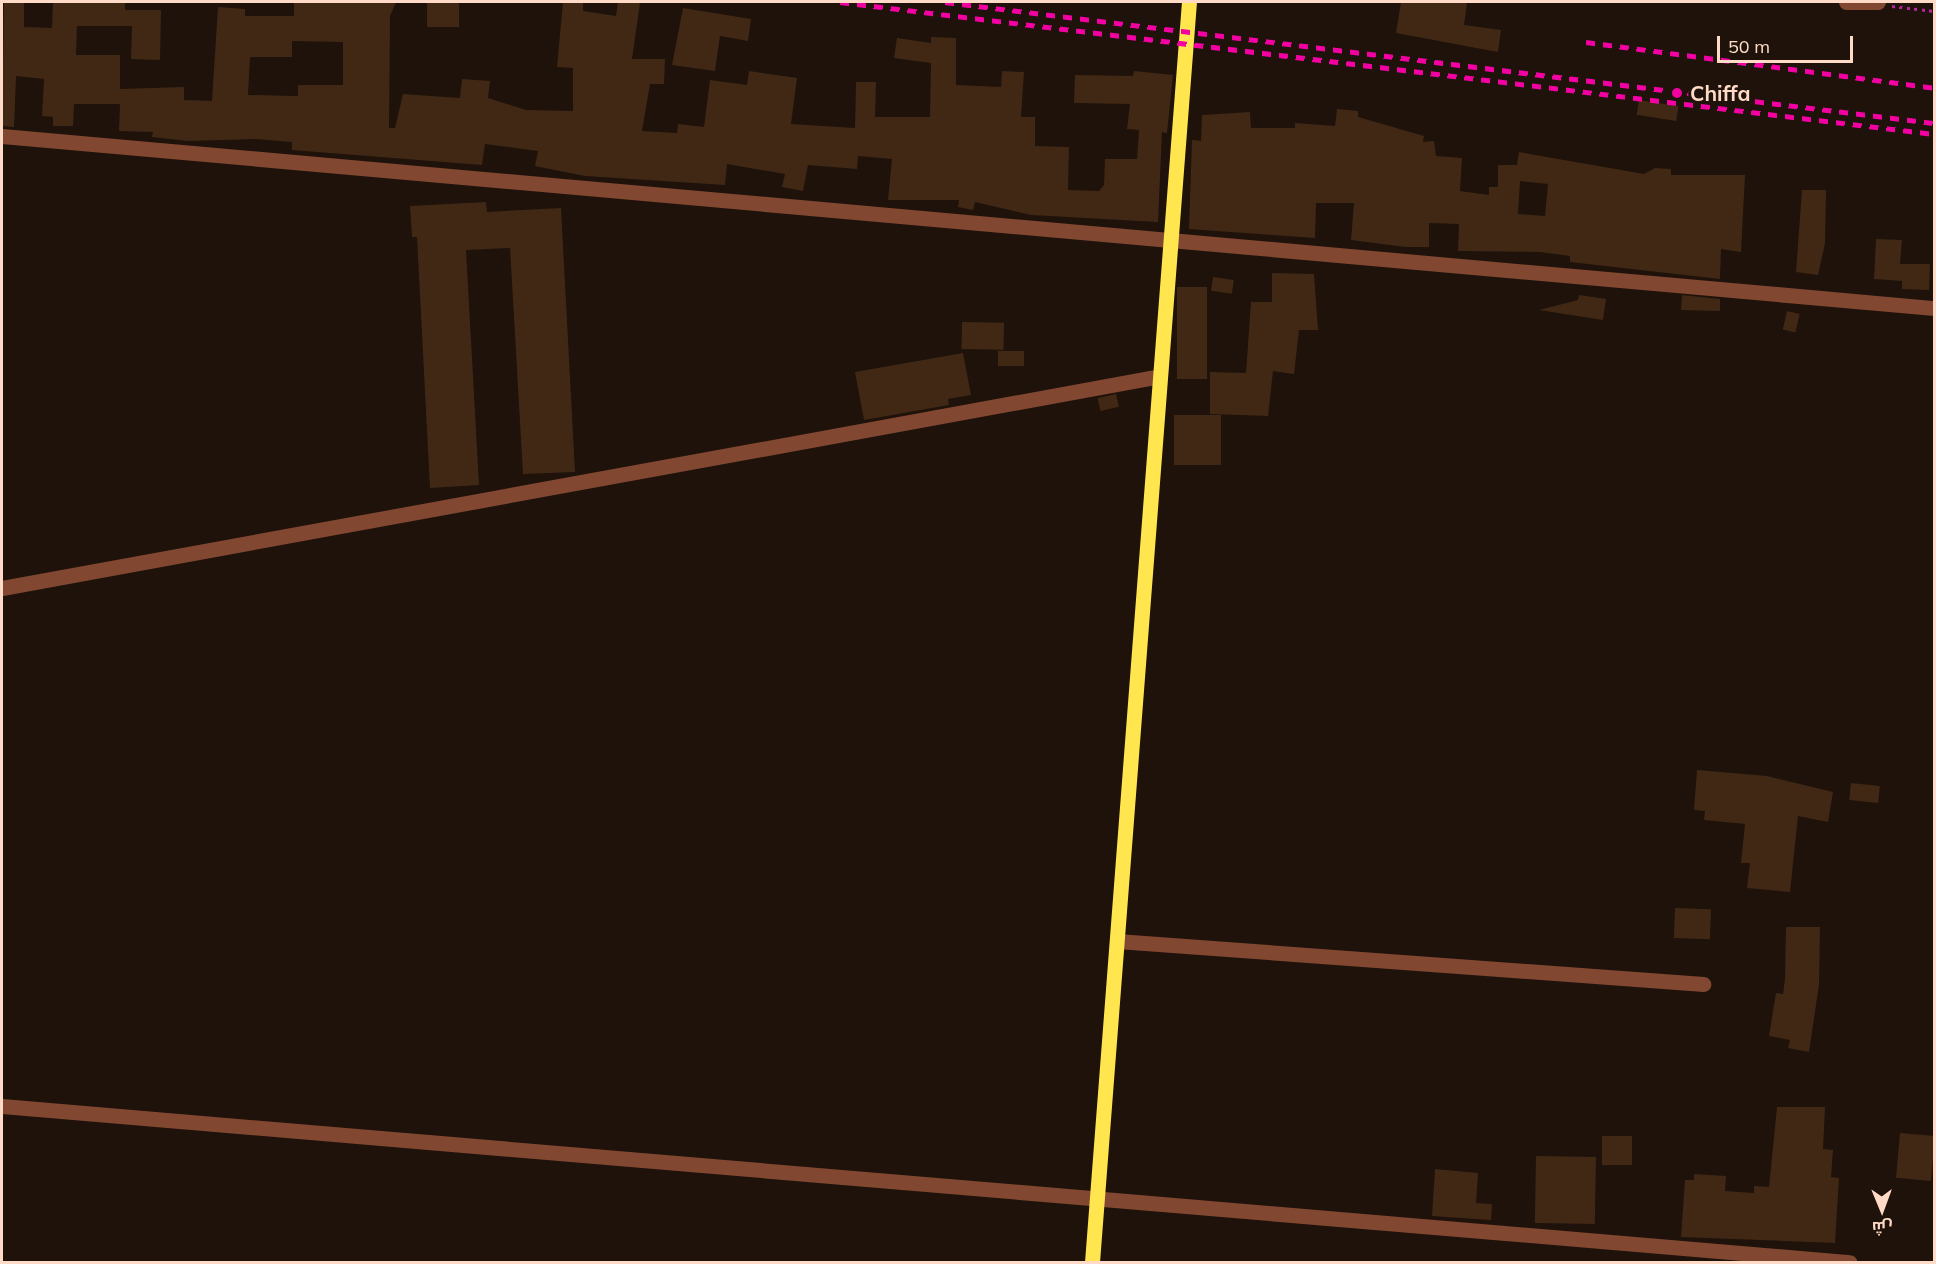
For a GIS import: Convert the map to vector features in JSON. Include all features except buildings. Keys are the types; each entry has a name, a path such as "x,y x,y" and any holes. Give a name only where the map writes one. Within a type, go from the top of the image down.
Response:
{"main road":[{"path":"1092,1263 1189,2"}],"street":[{"path":"1846,2 1878,3"},
{"path":"2,136 1171,244 1935,308"},
{"path":"2,588 1160,376"},
{"path":"1117,941 1703,984"},
{"path":"2,1106 1849,1263"}],"path":[{"path":"1878,3 1935,11"}],"railway":[{"path":"840,2 1934,134"},
{"path":"945,2 1934,123"},
{"path":"1586,42 1934,88"}],"place":[{"name":"Chiffa","path":"1677,93"}]}
